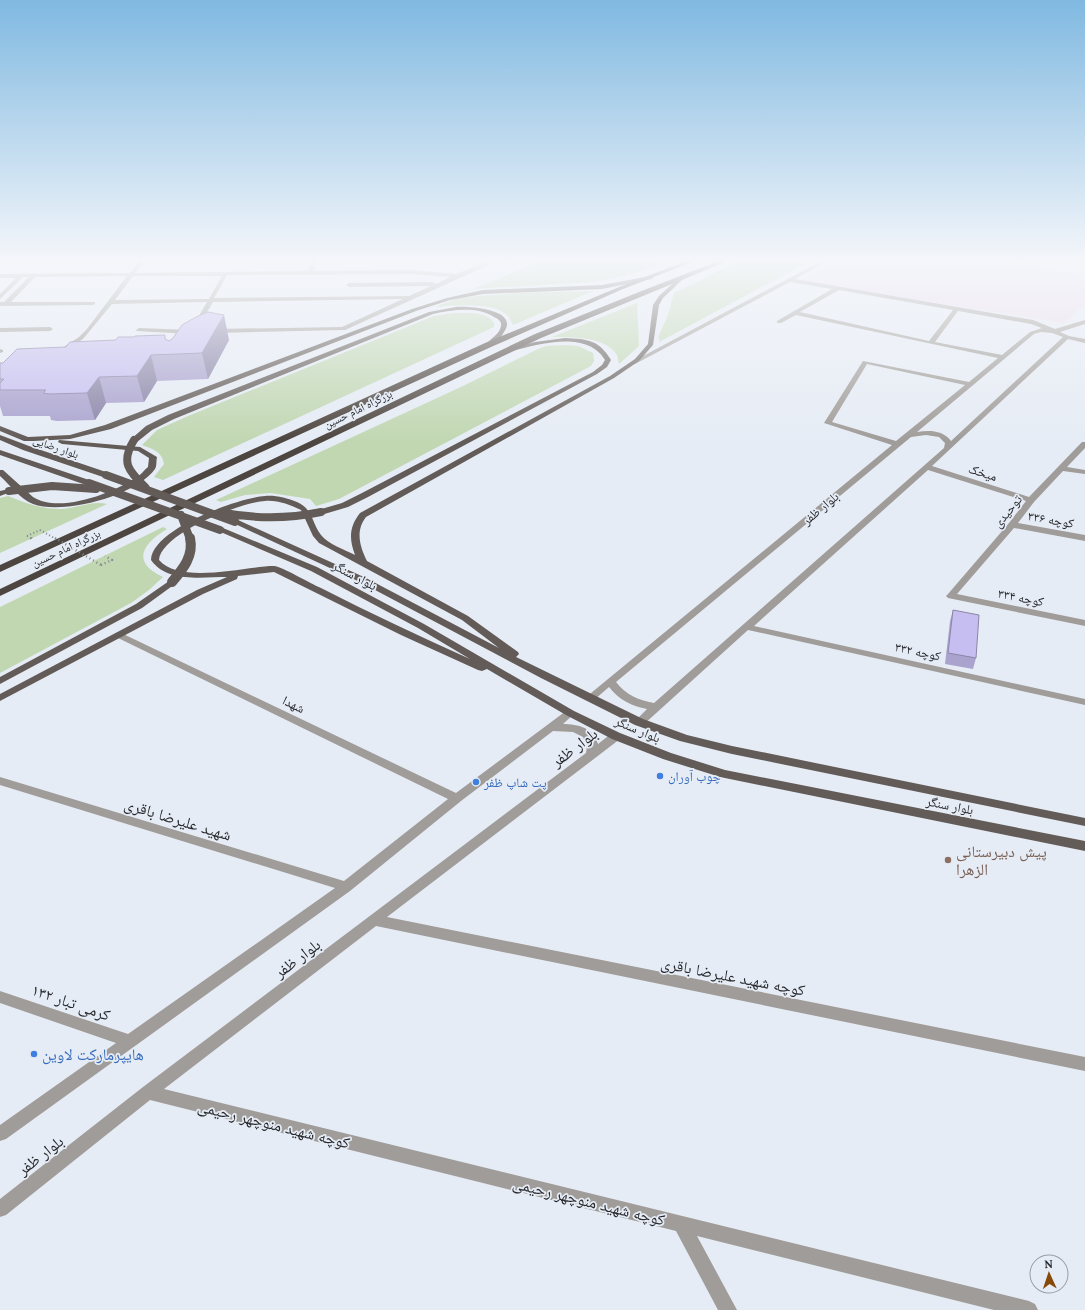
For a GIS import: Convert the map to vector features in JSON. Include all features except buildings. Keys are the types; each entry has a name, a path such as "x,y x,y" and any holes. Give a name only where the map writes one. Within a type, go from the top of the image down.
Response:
{"highway":[{"name":"بزرگراه امام حسین","path":"0,568 488,345 548,319"},
{"name":"بزرگراه امام حسین","path":"0,593 508,350 578,319"}],"main road":[{"path":"27,439 70,437 108,428 390,319"},
{"path":"148,490 131,473 126,465 126,454 134,440 149,428 171,417 416,319"},
{"path":"488,345 500,334 504,326 503,322 500,319"},
{"path":"363,563 354,540 355,527 360,518 370,510 612,377 633,363 651,344 654,319"},
{"path":"197,508 264,519 293,517 321,512 345,505 595,373 605,366 608,360 606,355 597,347 578,341 538,342 508,350"},
{"path":"0,428 27,439 140,450 151,454 154,457 154,465 152,469 142,478 114,493 83,503 61,505 35,502 0,472"},
{"name":"بلوار رضایی","path":"0,437 26,448 197,508"},
{"name":"بلوار رضایی","path":"0,452 134,498"},
{"path":"0,494 9,491 37,487 73,486 134,498"},
{"name":"بلوار سنگر","path":"134,498 220,530 314,569 421,626 570,712 616,736 667,756 724,774 1085,846"},
{"path":"529,689 410,636 275,569 211,575 169,571 160,566 155,560 155,554 159,547 168,540 207,517 233,505 266,498 283,499 304,508 317,536 322,541 465,618 545,676"},
{"name":"بلوار سنگر","path":"197,508 235,522 363,580 545,676 639,722 684,738 732,750 1085,822"},
{"path":"0,681 139,606 172,582 184,570 192,552 192,540 181,515"},
{"path":"0,698 211,586 255,571"}],"street":[{"path":"61,351 81,338 98,319"},
{"path":"189,338 200,319"},
{"path":"208,331 343,329 364,319"},
{"path":"633,363 715,319"},
{"path":"779,322 784,319"},
{"path":"823,319 1003,357"},
{"path":"931,343 949,319"},
{"path":"1015,319 1033,322 1055,331"},
{"name":"بلوار ظفر","path":"590,698 1032,333 1040,330 1055,331 1085,322"},
{"path":"0,330 50,329"},
{"path":"139,330 201,332"},
{"name":"بلوار ظفر","path":"1055,331 1067,337 1085,341"},
{"path":"639,722 927,467 1067,337"},
{"path":"897,444 828,423 865,362 971,384"},
{"path":"909,435 924,433 937,434 947,440 949,443 947,448"},
{"name":"توحیدی","path":"951,596 1012,526 1031,500 1063,469 1085,444"},
{"name":"میخک","path":"927,467 1031,500"},
{"path":"1063,469 1085,472"},
{"name":"کوچه ۳۳۶","path":"1012,526 1085,538"},
{"name":"کوچه ۳۳۴","path":"951,596 1085,623"},
{"name":"کوچه ۳۳۲","path":"746,627 1085,702"},
{"name":"شهدا","path":"119,635 457,798"},
{"path":"611,682 617,691 627,700 641,705 657,707"},
{"name":"بلوار ظفر","path":"0,1134 346,887 457,798 570,712"},
{"path":"549,728 571,727 588,734 594,746 591,755"},
{"name":"بلوار ظفر","path":"0,1209 148,1092 616,736"},
{"name":"شهید علیرضا باقری","path":"0,781 346,887"},
{"name":"کوچه شهید علیرضا باقری","path":"374,920 1085,1064"},
{"name":"کرمی تبار ۱۳۲","path":"0,996 130,1041"},
{"name":"کوچه شهید منوچهر رحیمی","path":"148,1092 1029,1310"},
{"path":"681,1224 728,1310"}],"path":[{"path":"27,536 40,530 101,566 112,560"}],"shaded area":[{"path":"1040,319 1069,319 1064,323"}],"green space":[{"path":"426,319 491,319 494,323 494,327 163,480 154,477 164,464 163,460 159,453 142,445 157,430"},
{"path":"510,319 527,319 513,325"},
{"path":"597,319 638,319 639,346 619,364 617,355 605,344 587,339 552,337"},
{"path":"666,319 702,319 659,342 660,339 658,338"},
{"path":"546,346 578,346 593,353 594,361 591,366 339,499 316,506 310,499 271,493 245,495 221,502 216,500 463,386 540,348"},
{"path":"8,496 34,505 53,509 66,509 95,503 107,504 0,553 0,498"},
{"path":"163,527 167,529 151,541 146,547 144,553 144,559 147,565 163,577 149,590 131,603 0,673 0,607"}],"place":[{"name":"چوب آوران","path":"660,776"},
{"name":"پت شاپ ظفر","path":"476,782"},
{"name":"پیش دبیرستانی الزهرا","path":"948,860"},
{"name":"هایپرمارکت لاوین","path":"34,1054"}]}
